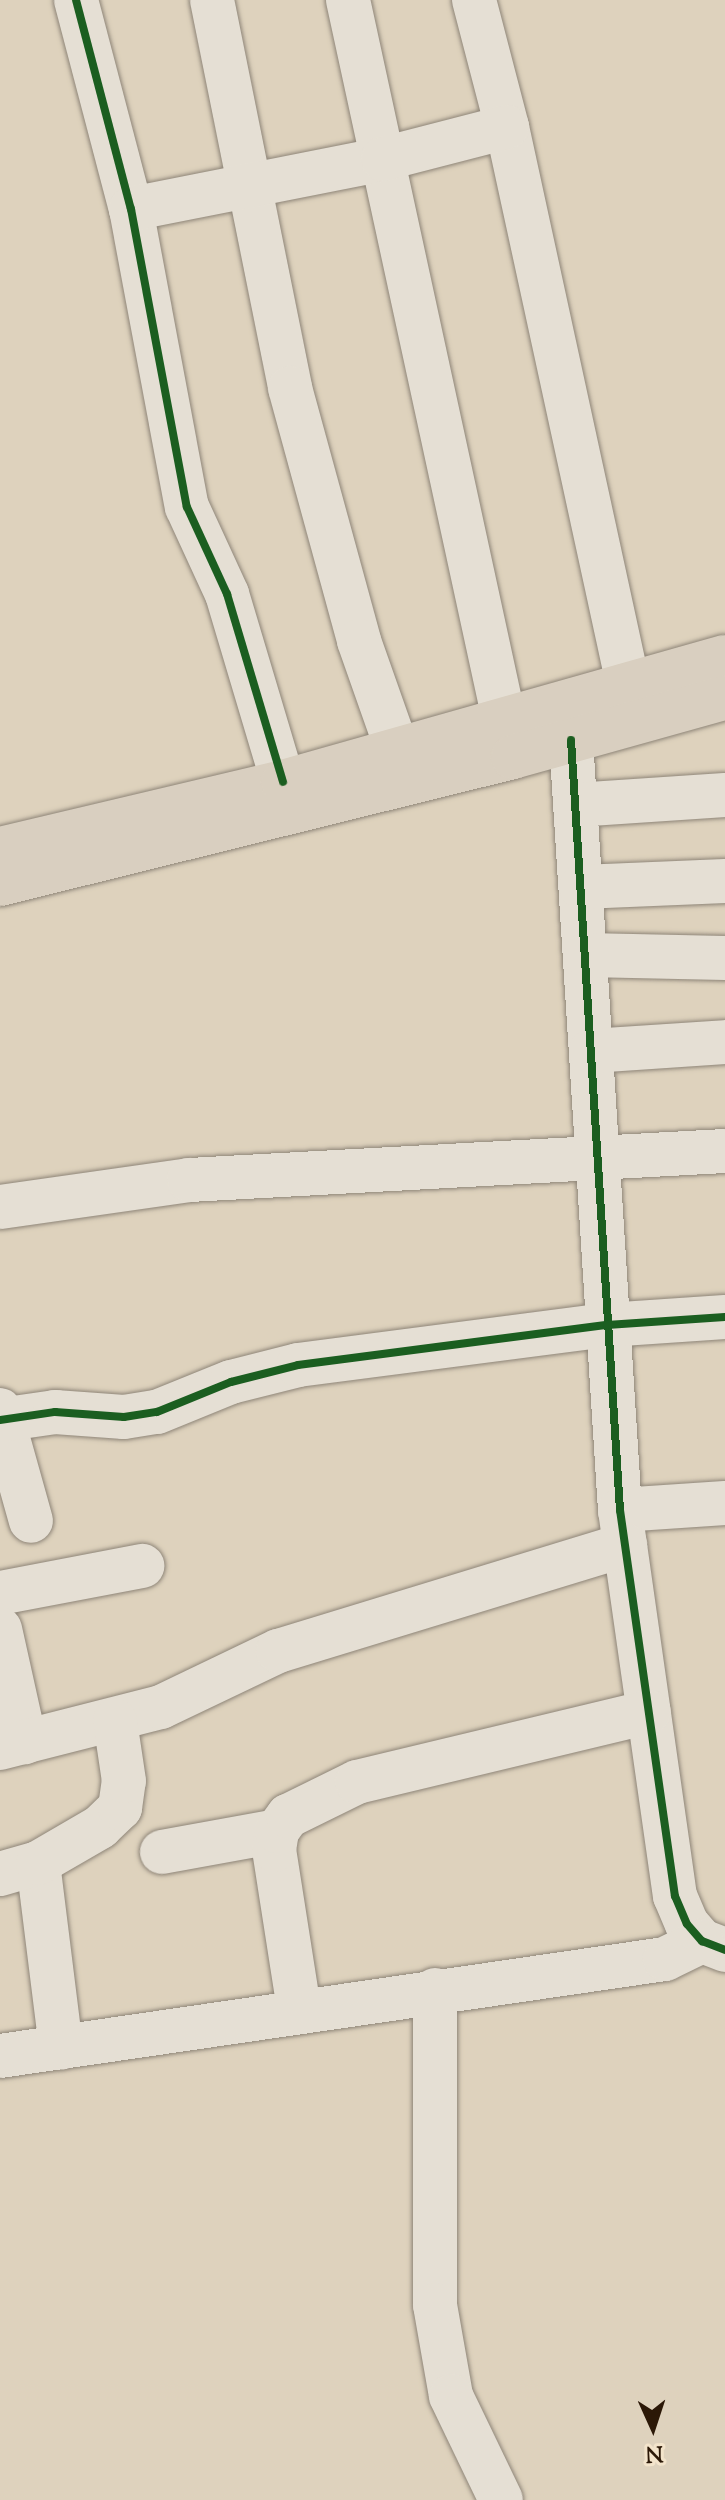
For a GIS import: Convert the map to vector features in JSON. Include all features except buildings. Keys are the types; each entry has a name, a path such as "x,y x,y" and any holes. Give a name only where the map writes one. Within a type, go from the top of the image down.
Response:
{"main road":[{"path":"0,849 283,782 396,746 725,657"},
{"path":"0,884 571,740 725,698"}],"street":[{"path":"76,0 131,209 187,507 227,594 283,782"},
{"path":"212,0 253,186 290,388 359,641 396,746"},
{"path":"348,0 504,719"},
{"path":"474,0 507,127 628,684"},
{"path":"131,209 383,159 507,127"},
{"path":"571,740 607,1325 623,1528 675,1896 687,1924 713,1945"},
{"path":"575,805 725,795"},
{"path":"581,887 725,881"},
{"path":"586,955 725,958"},
{"path":"591,1051 725,1042"},
{"path":"0,1207 189,1180 597,1154 725,1151"},
{"path":"31,1521 1,1416 30,1413 124,1417 157,1412 231,1382 298,1365 607,1325 725,1317"},
{"path":"0,1629 13,1745 115,1721 191,1696 278,1651 623,1528 725,1503"},
{"path":"0,1593 142,1566"},
{"path":"162,1852 277,1831 314,1799 357,1782 649,1712"},
{"path":"61,2048 19,1868 100,1827 120,1808 124,1781 115,1721"},
{"path":"277,1831 274,1850 299,2009"},
{"path":"0,2056 299,2009 665,1959 713,1945"},
{"path":"435,1990 435,2305 451,2396 501,2500"}],"cycle path":[{"path":"76,0 131,209 187,507 227,594 283,782"},
{"path":"571,740 620,1510 675,1896 687,1924 702,1941 725,1950"},
{"path":"0,1420 55,1412 124,1417 157,1412 231,1382 298,1365 607,1325 725,1317"}]}
